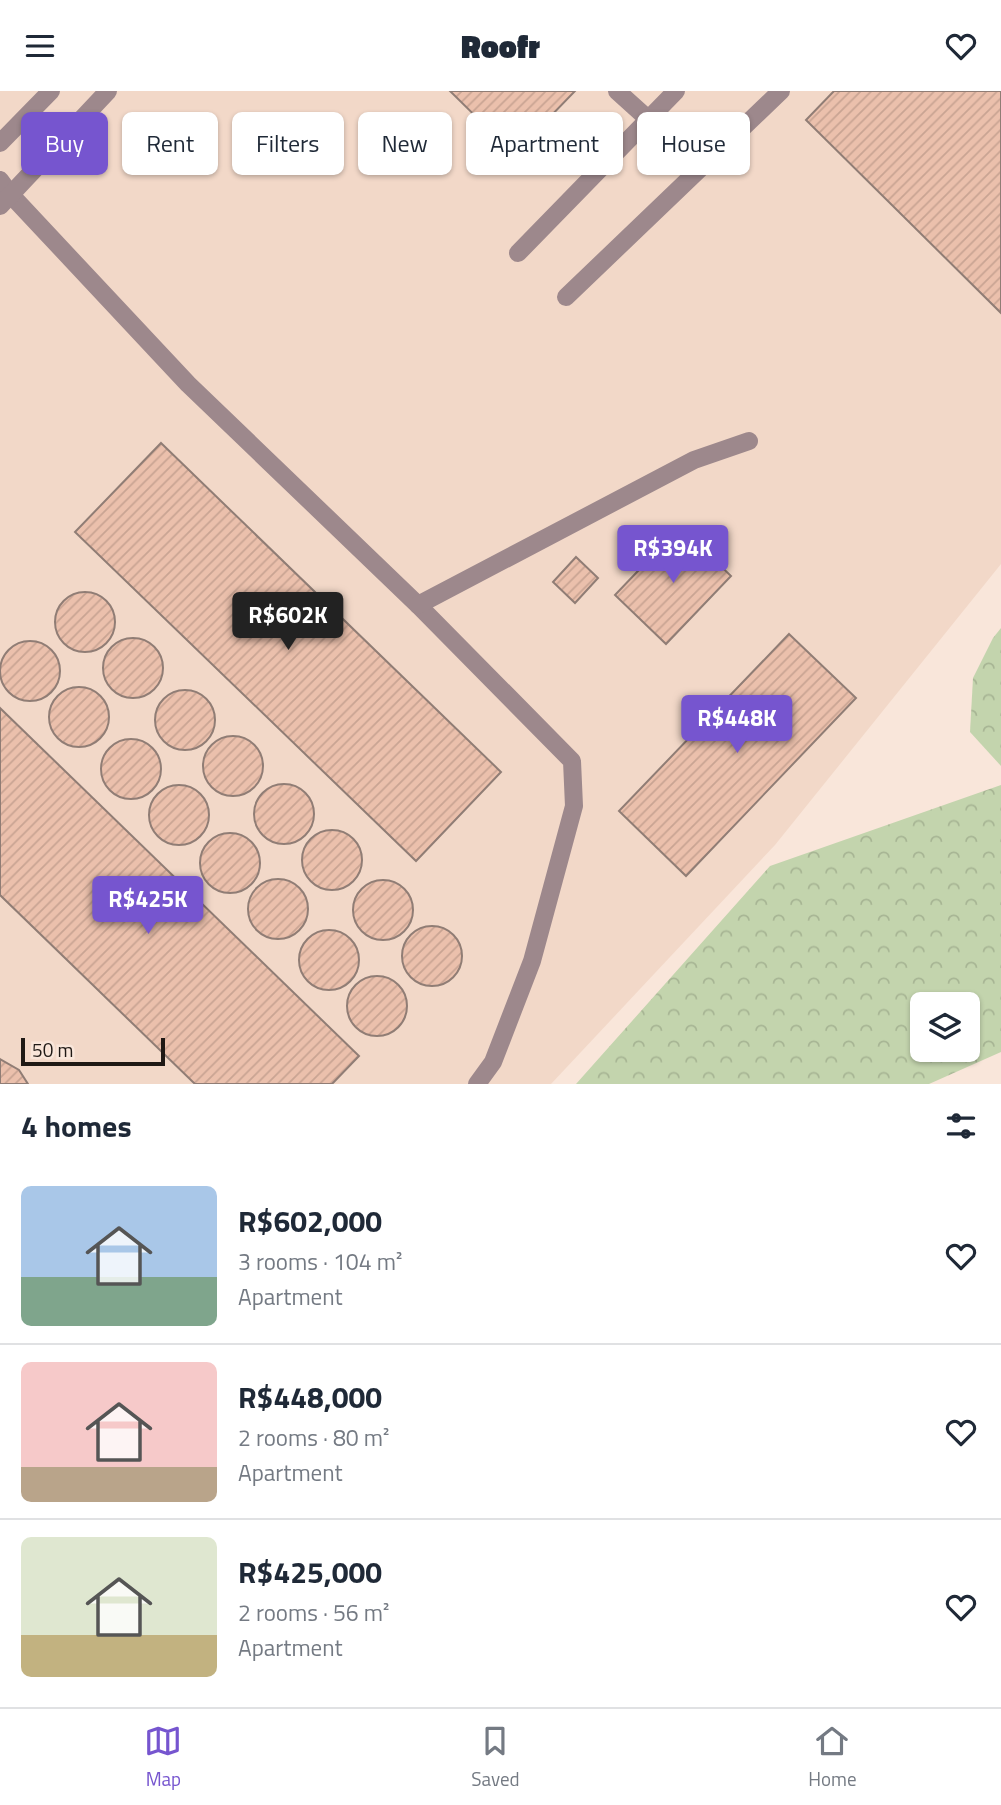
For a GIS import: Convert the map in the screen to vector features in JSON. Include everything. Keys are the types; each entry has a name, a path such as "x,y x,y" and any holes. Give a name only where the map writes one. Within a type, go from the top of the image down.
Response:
{"street":[{"path":"0,143 51,91"},
{"path":"108,91 4,193 188,384 418,605 572,761 574,807 532,961 493,1062 477,1084"},
{"path":"617,91 640,112"},
{"path":"566,297 780,91"},
{"path":"654,112 667,95"},
{"path":"518,253 637,130"},
{"path":"418,605 694,460 749,441"}],"shaded area":[{"path":"0,91 1001,91 1001,564 775,845 551,1084 0,1084"}],"green space":[{"path":"1001,628 1001,766 970,732 973,678"},
{"path":"1001,785 1001,1052 980,1061 980,992 910,992 910,1062 978,1062 929,1084 576,1084 770,866"}],"building":[{"path":"450,91 575,91 555,112 471,112"},
{"path":"834,91 1001,91 1001,313 806,120"},
{"path":"161,443 501,772 416,861 75,532"},
{"path":"680,527 731,576 666,644 615,595"},
{"path":"576,557 598,578 575,603 553,582"},
{"path":"85,592 106,601 115,622 106,643 85,652 64,643 55,622 64,601"},
{"path":"789,634 856,698 686,876 619,811"},
{"path":"133,638 154,647 163,668 154,689 133,698 112,689 103,668 112,647"},
{"path":"30,641 51,650 60,671 51,692 30,701 9,692 0,671 9,650"},
{"path":"79,687 100,696 109,717 100,738 79,747 58,738 49,717 58,696"},
{"path":"185,690 206,699 215,720 206,741 185,750 164,741 155,720 164,699"},
{"path":"0,708 359,1056 332,1084 195,1084 0,895"},
{"path":"233,736 254,745 263,766 254,787 233,796 212,787 203,766 212,745"},
{"path":"131,739 152,748 161,769 152,790 131,799 110,790 101,769 110,748"},
{"path":"284,784 305,793 314,814 305,835 284,844 263,835 254,814 263,793"},
{"path":"179,785 200,794 209,815 200,836 179,845 158,836 149,815 158,794"},
{"path":"332,830 353,839 362,860 353,881 332,890 311,881 302,860 311,839"},
{"path":"230,833 251,842 260,863 251,884 230,893 209,884 200,863 209,842"},
{"path":"278,879 299,888 308,909 299,930 278,939 257,930 248,909 257,888"},
{"path":"383,880 404,889 413,910 404,931 383,940 362,931 353,910 362,889"},
{"path":"432,926 453,935 462,956 453,977 432,986 411,977 402,956 411,935"},
{"path":"329,930 350,939 359,960 350,981 329,990 308,981 299,960 308,939"},
{"path":"377,976 398,985 407,1006 398,1027 377,1036 356,1027 347,1006 356,985"},
{"path":"0,1059 19,1070 28,1084 0,1084"}]}
